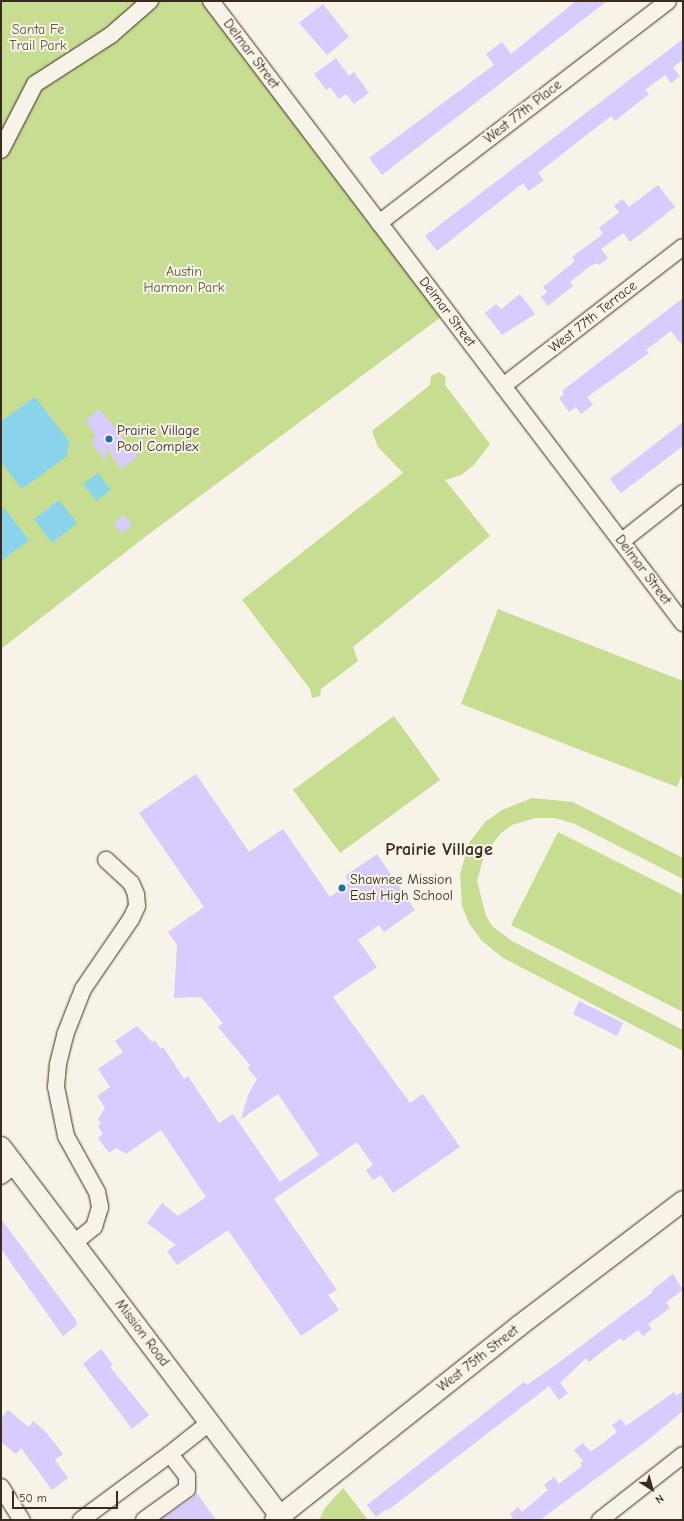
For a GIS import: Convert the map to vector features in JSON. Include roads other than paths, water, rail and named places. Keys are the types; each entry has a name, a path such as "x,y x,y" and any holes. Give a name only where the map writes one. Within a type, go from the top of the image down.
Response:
{"main road":[{"name":"Mission Road","path":"1,1147 8,1171 74,1243 209,1422 279,1519"},
{"name":"West 75th Street","path":"279,1519 513,1331 683,1202"}],"street":[{"path":"1,150 33,86 67,61 111,35 150,1"},
{"name":"Delmar Street","path":"211,1 683,623"},
{"name":"West 77th Place","path":"379,223 668,1"},
{"name":"West 77th Terrace","path":"503,386 683,247"},
{"path":"622,541 683,493"},
{"path":"74,1243 94,1227 100,1207 97,1192 66,1136 56,1087 58,1064 65,1035 83,989 131,919 136,906 136,894 130,884 106,860"},
{"path":"81,1520 170,1454 209,1422"},
{"path":"144,1520 186,1489 187,1476 170,1454"},
{"path":"600,1520 683,1456"},
{"path":"1,1487 22,1520"}],"water":[{"path":"35,397 69,441 67,456 22,489 1,462 1,421"},
{"path":"98,473 111,490 96,501 83,484"},
{"path":"59,500 77,523 52,543 34,519"},
{"path":"4,508 29,540 1,561 1,511"}],"place":[{"name":"Prairie Village Pool Complex","path":"109,439"},
{"name":"Shawnee Mission East High School","path":"342,888"}],"district":[{"name":"Prairie Village","path":"439,850"}],"park label":[{"name":"Santa Fe Trail Park","path":"38,38"},
{"name":"Austin Harmon Park","path":"184,280"}]}
